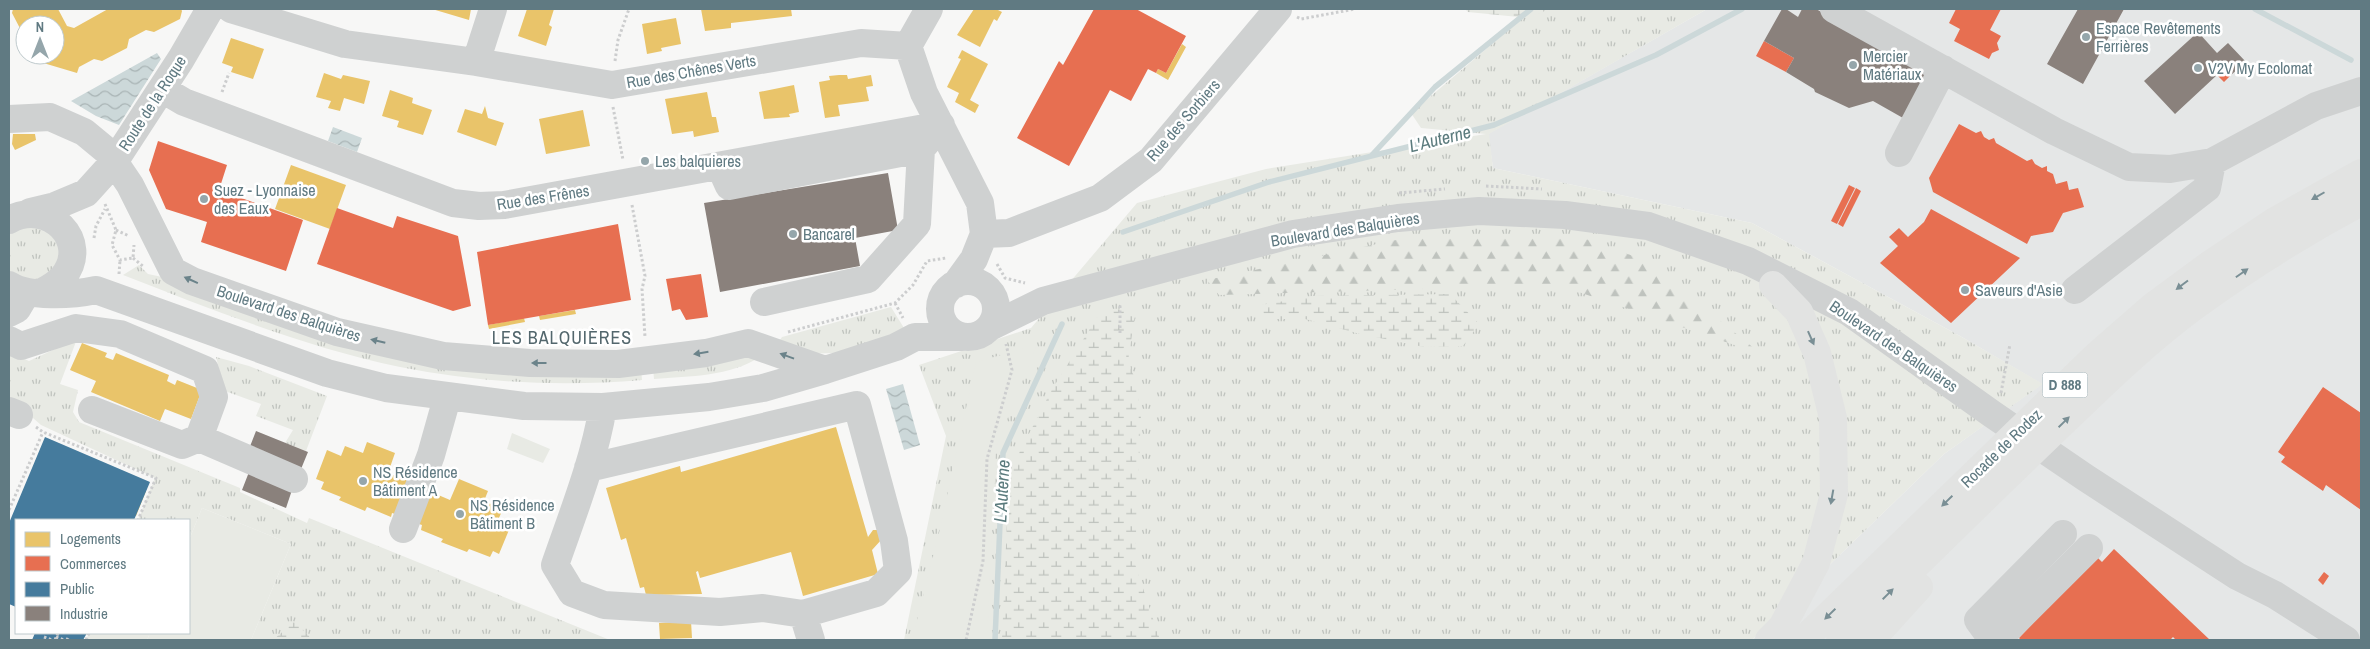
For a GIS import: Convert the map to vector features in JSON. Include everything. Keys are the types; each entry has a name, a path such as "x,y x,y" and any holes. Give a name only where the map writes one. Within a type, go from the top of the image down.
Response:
{"highway":[{"name":"Rocade de Rodez","path":"1803,640 2096,355 2152,308 2209,265 2275,221 2361,173"},
{"name":"Rocade de Rodez","path":"1840,640 2029,455 2144,347 2194,306 2300,234 2361,202"},
{"path":"1769,640 1782,626 1816,563 1834,494 1833,418 1817,353 1799,312 1773,285"},
{"path":"1871,640 1932,572 2029,455"}],"street":[{"name":"Route de la Roque","path":"9,313 17,309 25,290 62,278 78,246 96,199 114,162 210,9"},
{"name":"Rue des Chênes Verts","path":"231,9 345,44 476,62 612,85 861,43 908,46"},
{"path":"476,62 493,9"},
{"path":"19,216 43,214 55,220 109,281 327,373 386,388 446,398 524,406 603,407 708,397 763,388 896,346 915,337 940,307 945,294 956,284 974,259 984,234 980,204 924,93 908,46 929,9"},
{"path":"1247,46 1252,9"},
{"name":"Rue des Sorbiers","path":"984,234 1009,233 1100,198 1151,160 1278,9"},
{"path":"1834,9 2054,132 2129,167 2170,169 2212,162 2316,106 2361,91"},
{"path":"1900,154 1942,69"},
{"name":"Rue des Frênes","path":"162,88 184,102 453,202 479,206 504,205 941,125"},
{"name":"Boulevard des Balquières","path":"9,119 50,117 84,132 107,151 130,185 173,271 192,281 337,332 443,356 530,363 618,364 706,353 748,343 824,370"},
{"path":"764,302 868,279 917,224 921,149 941,125"},
{"path":"720,166 729,186 921,149"},
{"path":"2075,290 2207,188 2212,162"},
{"name":"Route de la Roque","path":"19,216 55,206 96,199"},
{"name":"Boulevard des Balquières","path":"987,289 1036,292 1293,234 1398,218 1479,211 1565,215 1648,226 1748,261 1849,312 1998,398 2086,478 2237,576 2275,595 2346,640"},
{"name":"Boulevard des Balquières","path":"1565,215 1660,243 1773,285 1998,398"},
{"path":"915,337 977,336 990,327 996,309 974,259"},
{"path":"25,290 80,293 109,281"},
{"path":"956,284 971,282 987,289"},
{"name":"Boulevard des Balquières","path":"990,327 1036,292"},
{"path":"940,307 943,323 954,334 962,337"},
{"path":"9,340 21,346 76,328 120,334 205,370 214,397 198,438 182,445 92,410"},
{"path":"402,529 431,455 446,398"},
{"path":"588,468 857,405 894,541 898,571 876,593 802,614 763,608 720,612 604,605 572,593 555,566 597,439 603,407"},
{"path":"198,438 294,479"},
{"path":"2063,534 1978,620 1991,639 2089,548"},
{"name":"Boulevard des Balquières","path":"2237,576 2269,603 2325,640"},
{"path":"802,614 810,640"}],"path":[{"path":"1278,9 1301,19 1355,9"},
{"path":"1482,186 1502,185 1549,189"},
{"path":"1396,193 1453,188"},
{"path":"96,199 116,230 128,234 134,245 133,258 120,260"},
{"path":"78,246 96,226 96,199"},
{"path":"116,230 112,245 120,260"},
{"path":"768,349 772,340 780,334 895,303 913,285 927,261 956,256 995,261 1006,278 1036,292"},
{"path":"109,281 120,260"},
{"path":"966,640 983,561 987,459 1012,370 1008,346 990,327"},
{"path":"1998,398 2010,344"},
{"path":"14,413 43,432 156,478 138,519"},
{"path":"9,510 43,432"},
{"path":"46,638 66,639"}],"shaded area":[{"path":"1707,9 2361,9 2361,640 1752,640 1944,454 2042,384 1960,336 1752,223 1493,168 1488,134"}],"green space":[{"path":"1465,9 1549,9 1529,18 1468,12"},
{"path":"1533,9 1707,9 1489,134 1493,168 1752,223 1960,336 2043,384 1944,454 1752,640 904,640 946,436 919,365 1031,328 1137,203 1266,169 1486,134 1421,128 1411,113"},
{"path":"29,223 56,234 61,262 40,283 9,274 9,233"},
{"path":"1424,234 1572,234 1647,261 1761,354 1558,285 1219,295 1207,280"},
{"path":"139,265 148,274 167,278 321,335 641,368 642,380 551,383 490,380 400,367 365,359 294,338 123,275"},
{"path":"1450,294 1479,324 1463,346 1424,347 1360,334 1305,319 1261,319 1261,305 1313,296"},
{"path":"891,307 904,328 872,344 842,352 827,353 811,353 776,346 782,337"},
{"path":"1136,308 1128,361 1135,379 1141,413 1135,564 1160,640 1002,640 1009,473 1051,391 1101,311"},
{"path":"77,339 60,384 78,390 73,412 79,422 240,488 240,492 307,523 309,518 610,640 251,640 291,544 202,508 190,538 190,519 138,519 155,478 41,425 9,397 9,352 29,361"},
{"path":"1037,345 996,447 987,640 912,640 939,533 976,362"},
{"path":"750,354 761,356 749,363 723,372 654,379 653,368"},
{"path":"216,357 249,366 327,396 306,451 285,443 293,430 256,416 261,404 225,391"},
{"path":"512,433 550,449 543,463 507,449"},
{"path":"202,508 291,544 251,640 147,640 150,634 190,634 190,538"},
{"path":"294,622 309,636 310,640 273,640"},
{"path":"89,634 150,634 147,640 86,640"}],"water":[{"path":"157,53 161,59 119,125 96,116 71,101"},
{"path":"333,127 362,138 357,152 328,141"},
{"path":"903,384 920,445 904,450 886,389"}],"building: Logements":[{"path":"13,9 58,9 61,15 15,15 15,19 12,13"},
{"path":"108,9 181,9 180,19 154,32 146,30 129,39 127,48 102,61 94,59 79,67 77,73 50,65 65,65 65,22 67,26 74,28"},
{"path":"432,9 471,9 469,20"},
{"path":"527,9 554,9 549,25 552,27 546,46 518,36"},
{"path":"701,9 791,9 792,16 731,23 731,28 705,31"},
{"path":"974,9 996,9 1002,12 997,21 994,19 980,47 957,35"},
{"path":"676,18 681,44 661,48 662,51 647,54 642,24"},
{"path":"231,38 264,49 253,79 231,72 233,67 222,63"},
{"path":"1182,44 1186,47 1168,80 1156,73 1158,69 1166,73"},
{"path":"962,50 988,64 970,100 979,105 975,113 955,102 959,93 947,87 961,59 958,58"},
{"path":"324,73 341,79 343,75 370,81 364,104 344,98 340,111 328,108 331,101 316,97"},
{"path":"847,75 848,79 871,75 873,86 866,87 869,101 838,105 840,116 825,118 819,82 830,80 829,76"},
{"path":"794,85 799,112 789,114 790,117 764,119 759,92"},
{"path":"390,90 413,98 412,103 432,110 423,135 397,127 399,121 382,116"},
{"path":"707,92 712,117 716,117 719,132 694,137 693,131 672,134 665,99"},
{"path":"485,106 488,118 504,123 496,146 457,132 465,109 482,114"},
{"path":"583,110 590,146 546,154 539,119"},
{"path":"13,134 35,134 36,140 15,150 12,144"},
{"name":"Les balquieres","path":"648,157 649,163 641,164 640,158"},
{"path":"291,165 346,185 330,229 275,209"},
{"path":"575,310 576,314 540,320 539,316"},
{"path":"524,318 525,322 489,329 488,325"},
{"path":"82,343 107,353 105,357 113,360 116,353 169,375 167,381 175,385 177,380 202,390 191,419 165,409 160,421 91,392 96,381 70,370"},
{"path":"836,427 868,537 873,530 878,530 882,539 872,550 878,574 803,596 791,552 700,578 698,571 696,572 702,594 646,595 644,587 640,588 626,538 621,540 606,488 680,466 681,472"},
{"name":"NS Résidence Bâtiment A","path":"367,442 395,453 388,473 411,482 398,515 392,513 391,517 367,507 365,511 339,500 341,497 321,489 324,482 316,479 327,450 341,456 345,446 363,453"},
{"name":"NS Résidence Bâtiment B","path":"459,479 488,491 484,501 503,509 498,520 511,525 499,554 493,551 490,557 469,549 467,552 441,542 443,539 421,530 422,525 416,523 429,491 450,500"},
{"path":"136,487 146,491 136,516 126,512"},
{"path":"691,621 692,638 660,639 659,623"}],"building: Commerces":[{"path":"1094,9 1136,9 1186,36 1166,73 1158,69 1156,73 1148,69 1131,101 1110,90 1069,166 1017,138 1059,61 1063,65"},
{"path":"1956,9 2001,9 1990,30 2001,36 1997,43 1999,50 1992,53 1989,59 1954,41 1960,29 1949,23"},
{"path":"1764,41 1794,58 1786,72 1756,56"},
{"path":"2217,75 2231,75 2224,82"},
{"path":"1959,124 1976,133 1981,131 1984,137 1989,140 1994,138 1996,143 2027,161 2032,159 2035,164 2042,168 2047,166 2047,171 2053,174 2056,184 2067,181 2069,190 2078,188 2084,207 2063,213 2053,232 2031,236 2027,244 1933,192 1929,178"},
{"name":"Suez - Lyonnaise des Eaux","path":"158,141 227,165 219,190 303,220 286,271 201,242 207,222 166,209 149,170"},
{"path":"1849,185 1855,188 1837,224 1831,221"},
{"path":"1856,188 1861,191 1843,227 1838,224"},
{"path":"337,208 393,228 397,216 458,236 471,306 453,311 317,264"},
{"path":"1931,209 2020,258 1951,323 1880,263 1898,246 1889,237 1899,228 1908,237 1924,222"},
{"path":"618,224 631,300 488,325 477,252"},
{"path":"701,274 708,317 686,320 680,309 672,311 666,279"},
{"path":"2323,387 2361,413 2361,510 2326,485 2323,491 2281,462 2285,457 2278,452"},
{"path":"2114,549 2210,640 2176,640 2173,637 2170,640 2021,640 2019,638 2096,556 2102,562"},
{"path":"2324,572 2329,576 2323,585 2318,580"}],"building: Public":[{"path":"45,437 150,482 134,519 15,519 15,607 9,604 9,523"},
{"path":"35,634 86,634 83,640 32,640"}],"building: Industrie":[{"name":"Mercier Matériaux","path":"1782,9 1786,9 1798,17 1802,9 1816,9 1929,72 1903,118 1873,101 1849,108 1815,92 1814,89 1786,72 1794,58 1764,41"},
{"name":"Espace Revêtements Ferrières","path":"2078,9 2124,9 2083,84 2047,64"},
{"name":"V2V My Ecolomat","path":"2198,32 2217,53 2228,43 2246,62 2231,75 2217,75 2175,114 2144,81"},
{"name":"Bancarel","path":"888,173 898,230 855,238 860,266 720,292 704,203"},
{"path":"256,431 308,452 301,469 249,449"},
{"path":"249,472 292,490 286,508 242,490"}],"waterway":[{"path":"1371,156 1435,87 1531,9"},
{"name":"L'Auterne","path":"1123,232 1269,182 1494,125 1656,55 1742,9"},
{"name":"L'Auterne","path":"2255,9 2351,60"},
{"name":"L'Auterne","path":"995,640 1003,453 1062,324"}],"place":[{"name":"Espace Revêtements Ferrières","path":"2086,37"},
{"name":"Mercier Matériaux","path":"1853,65"},
{"name":"V2V My Ecolomat","path":"2198,68"},
{"name":"Les balquieres","path":"645,161"},
{"name":"Suez - Lyonnaise des Eaux","path":"204,199"},
{"name":"Bancarel","path":"793,234"},
{"name":"Saveurs d'Asie","path":"1965,290"},
{"name":"NS Résidence Bâtiment A","path":"363,481"},
{"name":"NS Résidence Bâtiment B","path":"460,514"}],"district":[{"name":"LES BALQUIÈRES","path":"562,338"}]}
